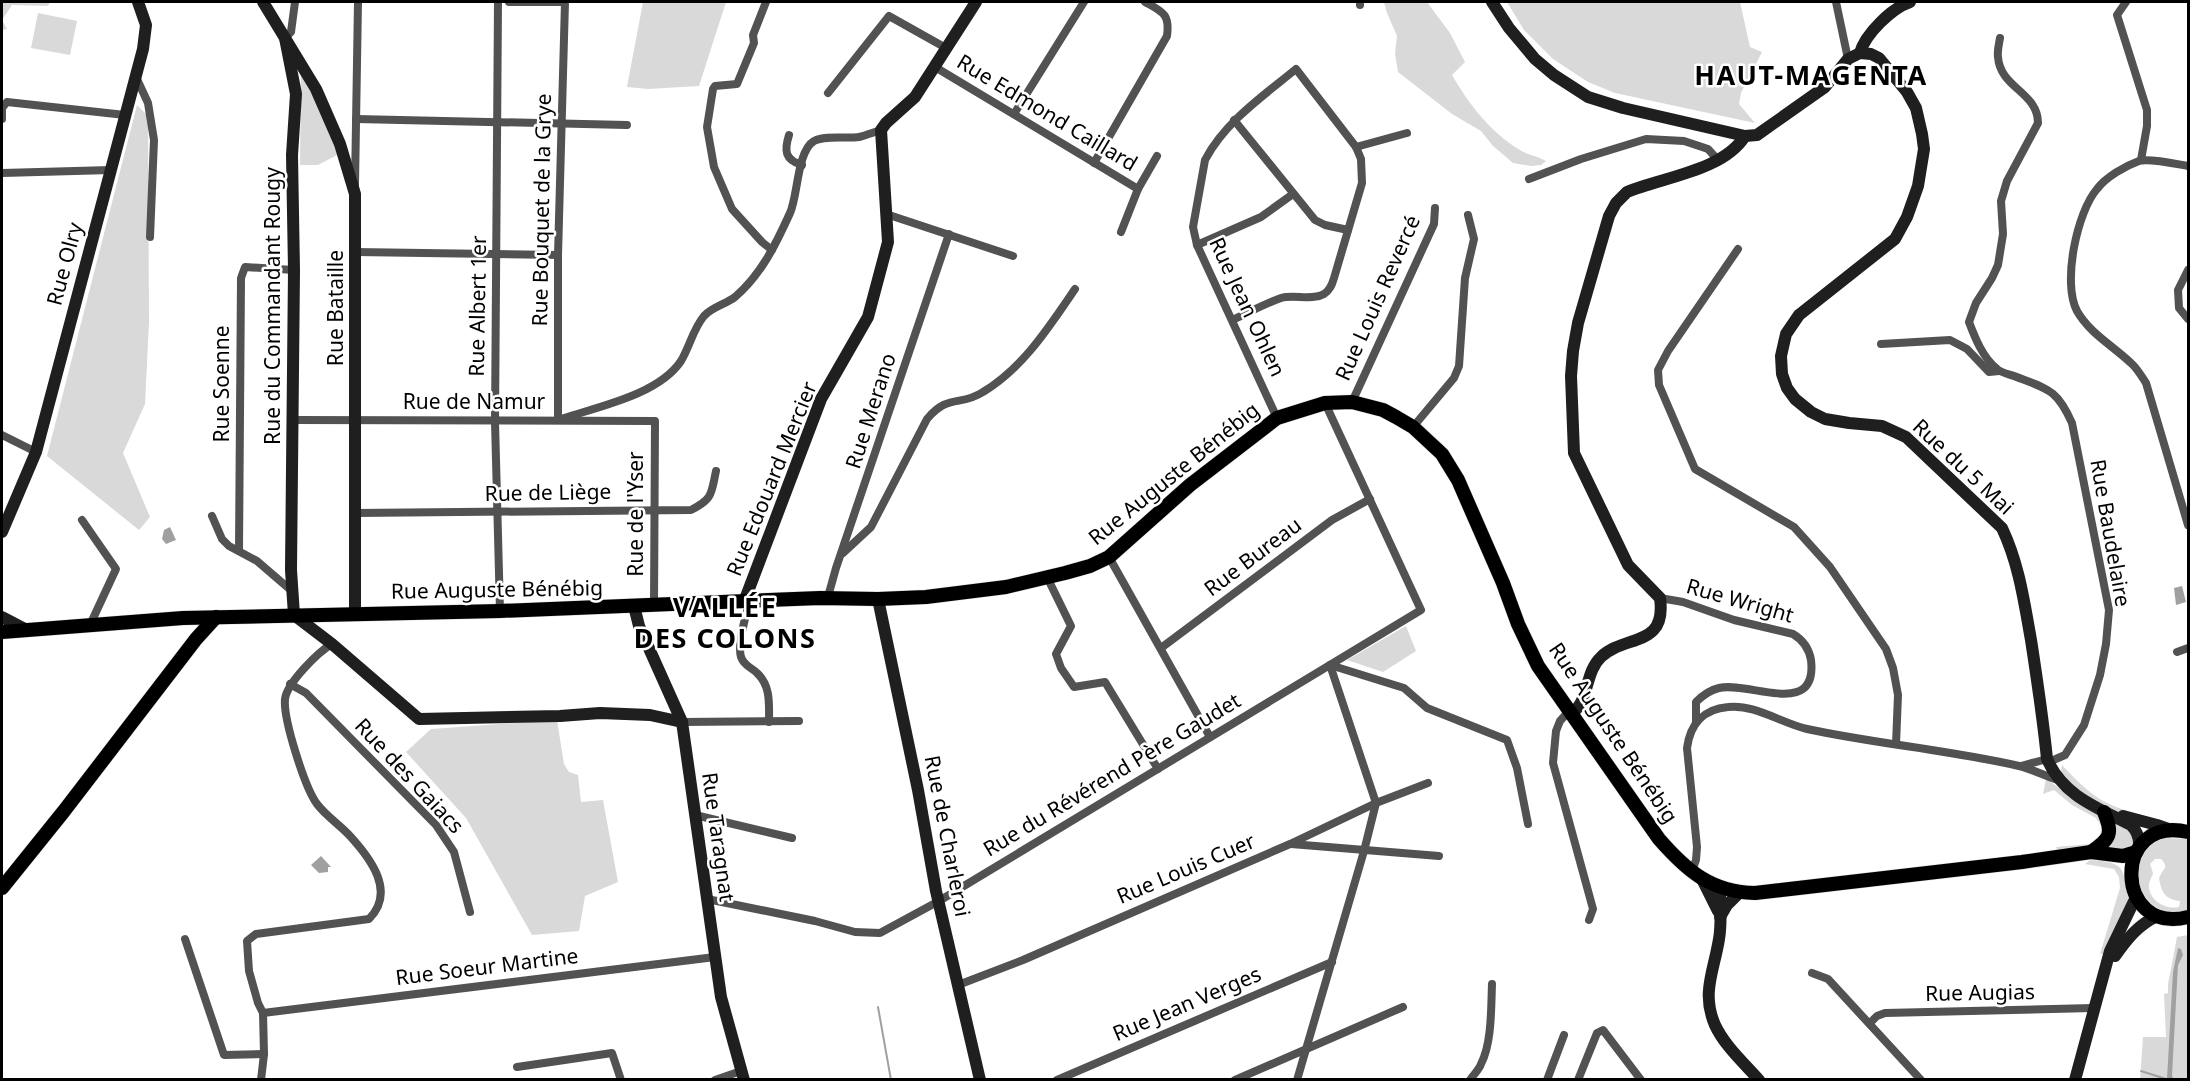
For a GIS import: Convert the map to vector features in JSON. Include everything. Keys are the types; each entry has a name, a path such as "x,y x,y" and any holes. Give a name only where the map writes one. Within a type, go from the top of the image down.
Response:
{"main road":[{"name":"Rue Auguste Bénébig","path":"2,632 183,618 500,611 830,598 878,599 965,593 1006,587 1090,566 1109,557 1190,485 1277,418 1325,403 1352,402 1383,410 1413,427 1442,454 1458,480 1538,666 1657,836 1676,858 1696,874 1720,888 1755,893 2091,852 2123,855 2138,850"},
{"path":"2,888 196,639 216,617"},
{"path":"183,618 194,623 196,639"},
{"path":"2091,852 2109,837 2104,812"},
{"path":"2134,890 2130,870 2138,850 2147,839 2171,830 2188,832"},
{"name":"Rue Auguste Bénébig","path":"2075,855 2109,860 2119,864 2126,872 2145,908 2157,916"},
{"path":"2157,916 2169,919 2188,917"}],"street":[{"name":"Rue Olry","path":"2,532 36,452 143,49 146,25 138,2"},
{"path":"263,2 316,89 340,144 355,194"},
{"name":"Rue du Commandant Rougy","path":"294,615 292,592 294,270 292,155 296,93 285,38 291,32 295,2"},
{"name":"Rue Bataille","path":"356,614 355,194 358,2"},
{"name":"Rue Albert 1er","path":"498,2 495,422 500,611"},
{"path":"509,2 565,2"},
{"name":"Rue Bouquet de la Grye","path":"558,420 558,255 565,2"},
{"path":"766,2 753,35 754,43 737,84 715,86 713,89 707,127 714,167 732,209 772,250"},
{"path":"558,420 629,396 671,374 682,359 698,324 706,314 733,298 750,282 772,250 791,210 805,151 813,142 859,137 881,130 915,97 976,2"},
{"path":"1014,114 1084,2"},
{"path":"1094,163 1167,36 1169,23 1163,12 1145,2"},
{"path":"1492,2 1509,28 1535,59 1554,75 1588,97 1623,108 1745,136 1757,135 1825,87 1848,59 1860,52 1865,40 1894,10 1910,2"},
{"path":"1836,2 1848,59"},
{"path":"2126,2 2117,15 2146,110 2148,126 2141,160"},
{"path":"828,93 889,16 946,48"},
{"path":"1999,371 1988,359 1969,322 1976,303 1998,265 2003,234 2001,201 2007,181 2038,123 2038,112 2034,104 2013,86 2002,72 1997,55 2000,38"},
{"name":"Rue du 5 Mai","path":"1860,52 1879,58 1912,100 1924,148 1915,197 1895,239 1799,315 1786,334 1781,356 1782,374 1795,399 1810,412 1841,422 1882,426 1906,437 2002,528 2020,574 2043,711 2049,762"},
{"name":"Rue Edmond Caillard","path":"935,67 1138,189 1157,156"},
{"name":"Rue Jean Ohlen","path":"1277,418 1197,245 1193,227 1205,160 1234,120 1296,69 1356,147"},
{"path":"135,76 148,103 154,140 150,237"},
{"path":"2,119 2,108 6,102 125,115"},
{"path":"356,119 627,125"},
{"path":"1234,120 1315,220 1325,225 1348,230"},
{"name":"Rue Edouard Mercier","path":"747,602 821,399 868,318 888,242 881,130"},
{"path":"1232,320 1283,297 1321,296 1331,287 1362,183 1362,165 1356,147 1407,133"},
{"path":"789,135 786,149 788,158 802,165"},
{"path":"1589,920 1593,909 1553,763 1556,731 1560,721 1582,704 1593,665 1608,651 1641,639 1655,629 1661,617 1660,598 1628,565 1575,453 1571,376 1578,323 1606,226 1616,203 1627,192 1636,188 1718,160 1733,150 1745,136"},
{"path":"1529,179 1646,139 1684,141 1708,149 1718,160"},
{"path":"2188,165 2141,160 2115,174 2097,189 2087,205 2079,228 2073,255 2071,293 2077,311 2091,328 2134,366 2146,383 2188,525"},
{"path":"2,173 111,170"},
{"path":"1121,232 1138,189"},
{"path":"1197,245 1261,217 1293,194"},
{"name":"Rue Louis Revercé","path":"1352,402 1434,224 1435,208"},
{"path":"886,214 1013,256"},
{"path":"1413,427 1454,378 1459,366 1465,278 1474,239 1468,214"},
{"name":"Rue Merano","path":"830,598 829,593 949,234"},
{"path":"1738,249 1668,351 1658,370 1659,385 1695,469 1794,527 1830,567 1886,649 1893,668 1898,695 1896,744"},
{"path":"356,252 558,255"},
{"name":"Rue Soenne","path":"239,550 241,278 245,267 294,270"},
{"path":"2188,270 2178,290 2179,308 2188,319"},
{"path":"843,553 871,527 927,419 946,402 981,394 1008,374 1041,338 1075,289"},
{"name":"Rue Baudelaire","path":"1881,344 1950,340 1967,349 1989,372 1999,371 2055,394 2064,405 2072,423 2109,610 2100,675 2081,732 2068,752 2059,759 2049,762"},
{"path":"1325,403 1370,499"},
{"name":"Rue de Namur","path":"293,420 655,421"},
{"name":"Rue de l'Yser","path":"654,606 655,421"},
{"path":"2,435 36,452"},
{"name":"Rue de Liège","path":"355,513 691,510 701,505 711,495 716,471"},
{"name":"Rue du Révérend Père Gaudet","path":"707,899 804,918 855,932 880,933 939,901 1158,769 1420,610 1370,499"},
{"name":"Rue Bureau","path":"1161,648 1332,520 1370,499"},
{"path":"212,516 222,539 229,546 257,561 292,592"},
{"path":"82,520 116,569 90,625"},
{"path":"1109,557 1210,737"},
{"path":"1047,578 1071,626 1056,654 1061,668 1074,687 1105,682 1158,769"},
{"name":"Rue Wright","path":"1660,598 1683,602 1734,620 1793,634 1800,638 1808,650 1811,678 1803,689 1787,695 1758,689 1718,688 1702,696 1696,702 1696,722"},
{"name":"Rue de Charleroi","path":"878,599 918,790 925,837 980,1080"},
{"path":"747,602 740,655 745,664 757,673 767,686 769,722"},
{"name":"Rue Taragnat","path":"634,606 639,626 682,722 721,997 742,1075"},
{"path":"294,615 332,644 419,719 561,716 600,712 650,715 682,722 799,722"},
{"path":"2,617 27,630"},
{"path":"261,1080 264,1054 263,1013 249,971 247,941 256,934 369,919 378,910 382,894 378,873 351,837 316,804 294,752 285,700 290,684 332,644"},
{"path":"2176,652 2188,648"},
{"path":"1297,1080 1376,803 1330,665"},
{"path":"1330,665 1404,688 1427,708 1507,740 1517,768 1528,824"},
{"name":"Rue des Gaiacs","path":"290,684 306,693 436,825 454,852 470,912"},
{"path":"1720,918 1715,902 1696,874 1697,840 1687,748 1689,734 1696,722 1710,710 1730,706 1756,711 1804,728 2021,766 2058,780 2076,796 2132,825 2140,841 2138,850"},
{"path":"2021,766 2049,762"},
{"path":"2036,772 2049,762"},
{"path":"2049,762 2058,780"},
{"name":"Rue Louis Cuer","path":"958,985 1023,960 1290,844 1376,803 1428,783"},
{"path":"2104,812 2171,830"},
{"path":"695,815 792,838"},
{"path":"1676,858 1689,858 1693,855 1697,840"},
{"path":"1290,844 1439,856"},
{"path":"1720,888 1719,938 1709,976 1710,1010 1725,1040 1759,1080"},
{"path":"2075,1080 2110,951 2134,890"},
{"path":"1720,918 1727,905 1740,892"},
{"path":"2106,966 2139,926 2157,916"},
{"path":"185,939 224,1054 264,1054"},
{"name":"Rue Soeur Martine","path":"263,1013 716,957"},
{"name":"Rue Jean Verges","path":"1057,1080 1332,962"},
{"path":"1812,973 1828,979 1921,1080"},
{"path":"1470,1080 1481,1065 1485,1053 1490,1025 1492,984"},
{"path":"1234,1080 1403,1007"},
{"name":"Rue Augias","path":"1870,1023 1877,1016 1885,1013 2093,1008"},
{"path":"1578,1080 1597,1034 1603,1030 1610,1036 1615,1047 1641,1080"},
{"path":"1547,1080 1564,1035"},
{"path":"517,1067 612,1053 621,1080"},
{"path":"715,1080 742,1075"}],"shaded area":[{"path":"2,2 50,2 48,6 12,5 2,20"},
{"path":"643,2 726,2 699,86 648,89 627,87"},
{"path":"1384,2 1427,2 1450,33 1465,62 1452,75 1473,107 1509,143 1523,152 1546,161 1541,165 1531,166 1513,163 1493,146 1481,131 1452,114 1398,72 1395,54 1397,36"},
{"path":"1507,2 1740,2 1750,47 1762,52 1741,93 1739,104 1755,123 1615,93 1588,82 1553,59 1524,30"},
{"path":"38,13 77,21 70,55 31,48"},
{"path":"2,20 7,29 2,30"},
{"path":"301,69 341,153 318,165 300,165"},
{"path":"137,105 148,116 149,322 145,404 123,453 150,517 139,530 47,456"},
{"path":"170,527 176,540 166,544 162,539 164,530"},
{"path":"2182,586 2186,602 2176,605 2174,588"},
{"path":"1406,626 1416,651 1383,672 1347,660"},
{"path":"557,720 564,764 569,772 578,775 581,802 603,800 618,882 585,896 579,931 532,935 466,818 406,752 431,729"},
{"path":"2062,765 2083,786 2102,800 2123,810 2152,818 2115,813 2098,805 2065,779 2061,772"},
{"path":"2046,779 2100,815 2106,836 2094,847 2058,851 2056,847 2090,844 2099,838 2102,827 2096,818 2072,805 2054,790 2043,794"},
{"path":"2116,822 2129,826 2135,845 2130,851 2106,850 2112,826"},
{"path":"2164,838 2188,839 2188,910 2175,912 2153,905 2145,897 2140,886 2139,863 2151,845","holes":["2155,859 2161,859 2165,864 2159,878 2161,887 2167,897 2180,901 2179,907 2164,906 2150,892 2149,883 2153,873 2150,864"]},
{"path":"321,856 331,867 328,867 328,872 319,873 311,865"},
{"path":"2090,860 2108,862 2118,866 2123,873 2128,890 2124,918 2104,954 2100,954 2120,888 2119,877 2114,869 2085,864"},
{"path":"2188,935 2188,1079 2140,1080 2143,1037 2166,1037 2164,994 2168,993 2177,937"},
{"path":"2178,948 2181,949 2183,955 2178,965 2173,1079 2167,1079 2173,972"}],"waterway":[{"path":"878,1007 891,1080"},
{"path":"2141,1071 2169,1080"}],"district":[{"name":"HAUT-MAGENTA","path":"1811,76"},
{"name":"VALLÉE DES COLONS","path":"725,624"}]}
